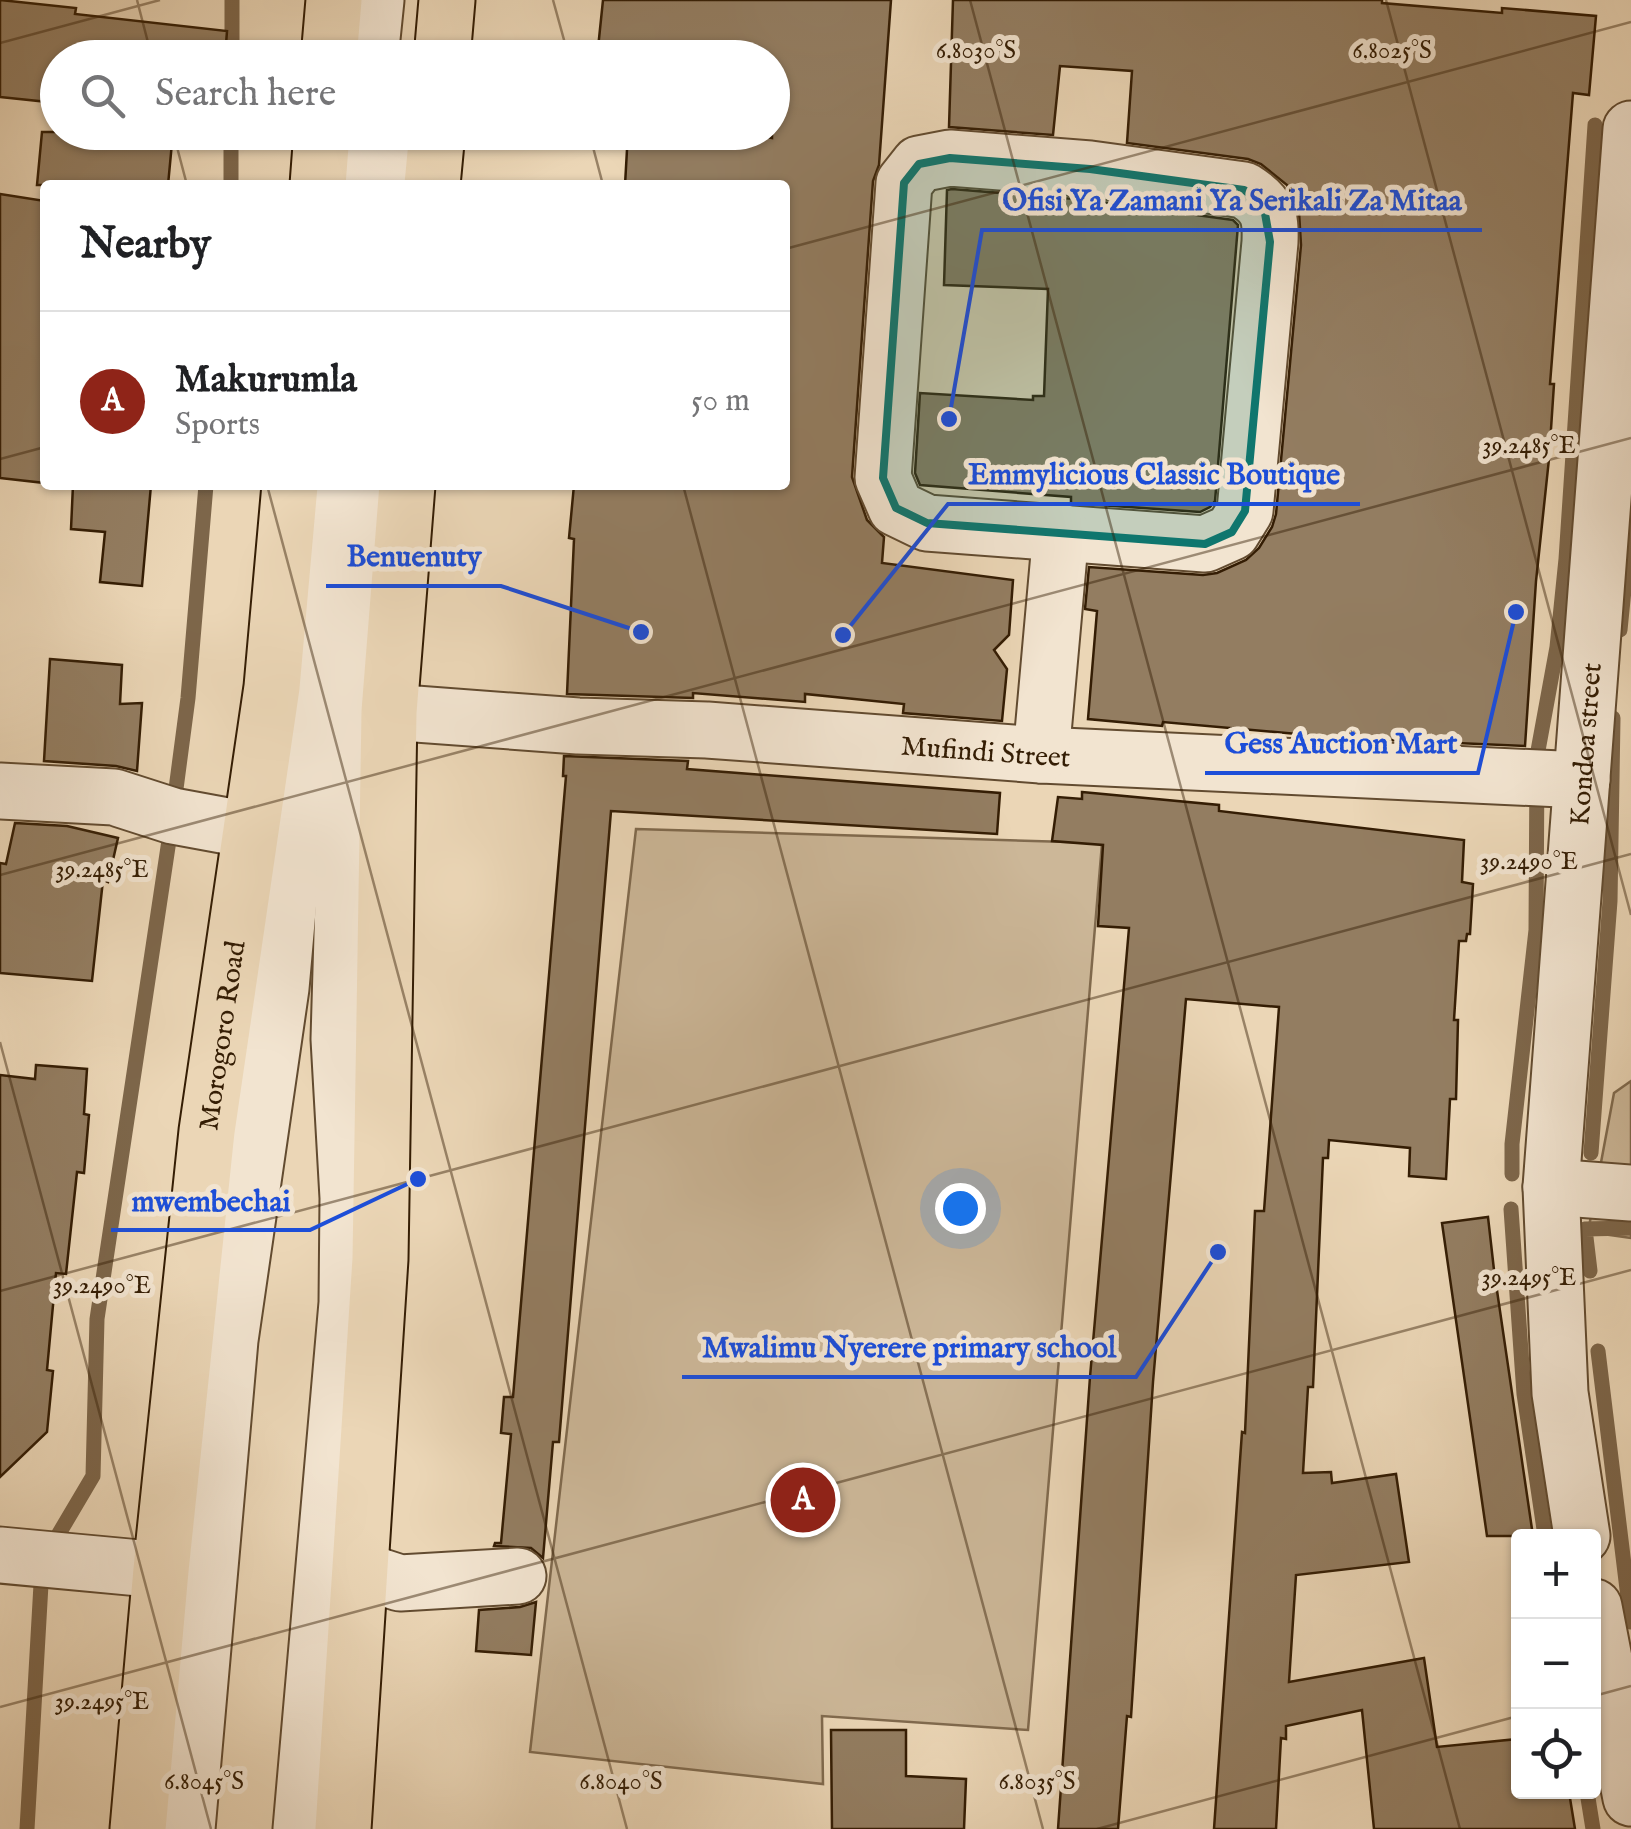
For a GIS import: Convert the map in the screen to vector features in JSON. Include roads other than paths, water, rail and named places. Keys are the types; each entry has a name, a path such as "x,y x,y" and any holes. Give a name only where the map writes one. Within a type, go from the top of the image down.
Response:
{"highway":[{"path":"331,40 334,0"},
{"path":"444,40 447,0"},
{"path":"318,180 321,150"},
{"path":"432,180 435,150"},
{"name":"Morogoro Road","path":"138,1829 207,1132 272,687 290,490"},
{"path":"343,1829 380,1259 389,712 406,490"}],"street":[{"path":"372,40 376,0"},
{"path":"417,40 420,0"},
{"name":"Kondoa street","path":"1581,1529 1560,1393 1552,1187 1631,129"},
{"path":"357,180 360,150"},
{"path":"404,180 407,150"},
{"path":"950,158 1090,169 1244,190 1263,202 1271,217 1245,512 1232,532 1205,544 1061,532 926,524 896,508 883,478 904,182 919,164 950,158"},
{"name":"Morogoro Road","path":"187,1829 230,1340 281,988 316,678 330,490"},
{"path":"301,1829 347,1303 348,1198 339,1039 346,797 372,490"},
{"path":"1041,755 1061,532"},
{"name":"Mufindi Street","path":"389,712 1041,755 1582,780"},
{"path":"0,791 114,797 173,816 249,830"},
{"path":"1552,1187 1631,1193"},
{"path":"0,1556 161,1570"},
{"path":"360,1570 400,1583 518,1576"},
{"path":"1596,1619 1631,1798"}],"waterway":[{"path":"232,0 232,40"},
{"path":"1512,1174 1536,930 1537,756 1557,647 1566,559 1595,125"},
{"path":"231,150 231,180"},
{"path":"174,804 188,698 206,490"},
{"path":"1620,630 1631,520"},
{"path":"1591,1153 1610,901 1613,718"},
{"path":"51,1547 93,1476 97,1319 171,827"},
{"path":"1511,1209 1524,1394 1544,1529"},
{"path":"1590,1271 1585,1229 1631,1228"},
{"path":"1598,1351 1631,1622"},
{"path":"27,1829 42,1567"},
{"path":"1588,1799 1593,1829"}],"place":[{"name":"Ofisi Ya Zamani Ya Serikali Za Mitaa","path":"949,419"},
{"name":"Gess Auction Mart","path":"1516,612"},
{"name":"Benuenuty","path":"641,632"},
{"name":"Emmylicious Classic Boutique","path":"843,635"},
{"name":"mwembechai","path":"418,1179"},
{"name":"Mwalimu Nyerere primary school","path":"1218,1252"},
{"name":"Makurumla","path":"803,1500"}]}
